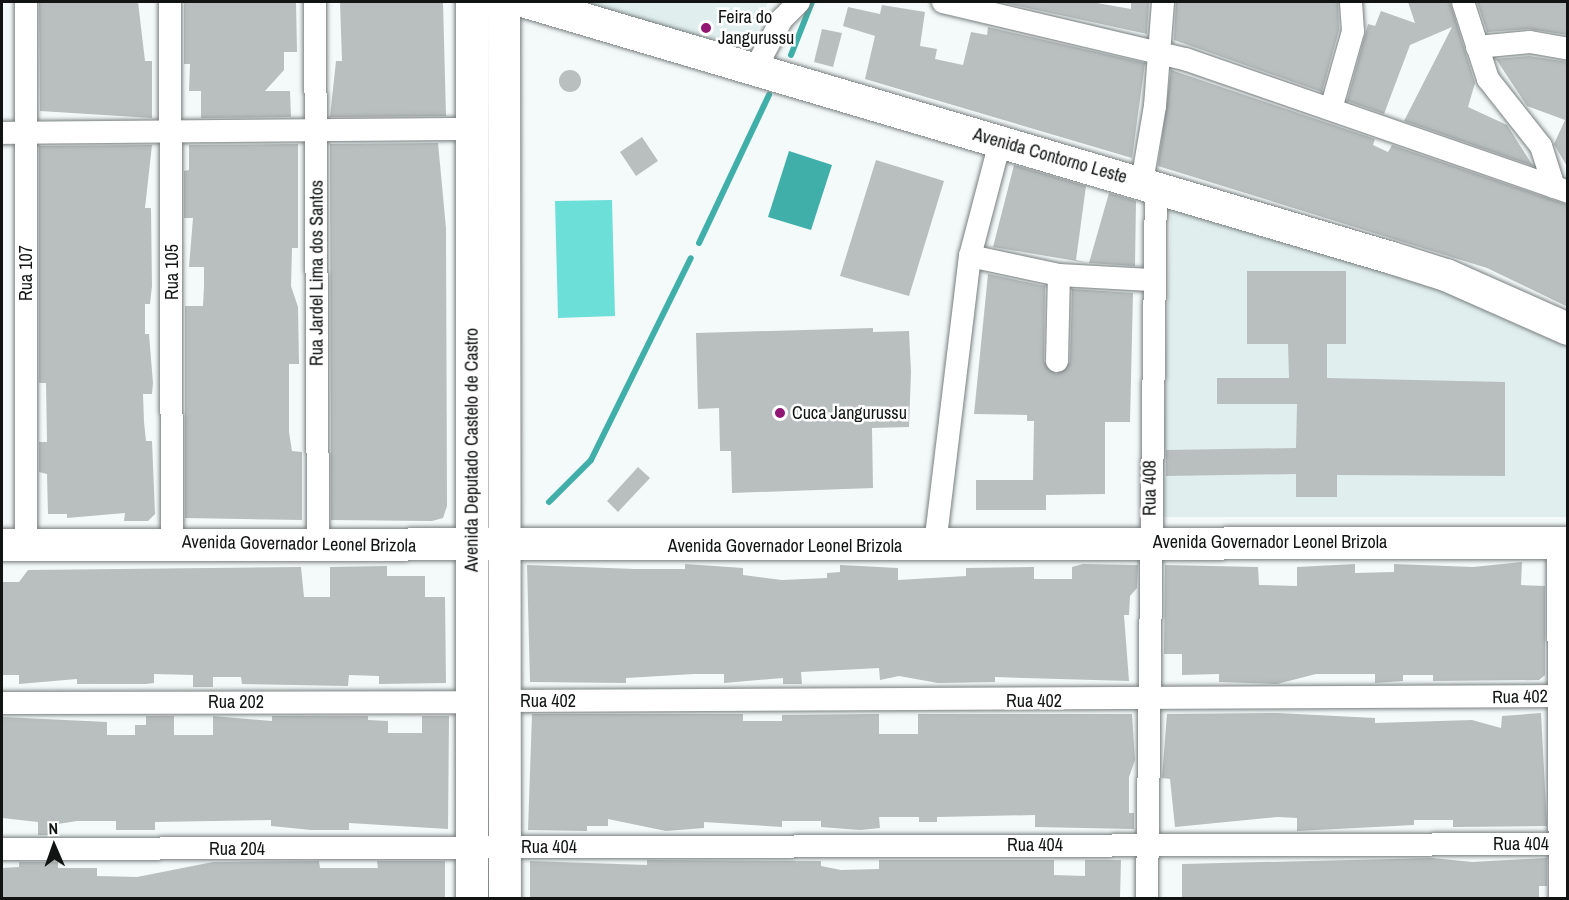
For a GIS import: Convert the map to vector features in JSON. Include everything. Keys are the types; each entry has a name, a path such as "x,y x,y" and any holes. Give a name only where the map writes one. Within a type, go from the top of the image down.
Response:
{"street":[{"name":"Rua 107","path":"14,544 26,132 26,2"},
{"name":"Rua 105","path":"170,2 172,543"},
{"name":"Rua Jardel Lima dos Santos","path":"315,2 318,544"},
{"name":"Avenida Deputado Castelo de Castro","path":"472,2 472,898"},
{"name":"Avenida Deputado Castelo de Castro","path":"504,2 505,898"},
{"name":"Avenida Contorno Leste","path":"526,2 1149,184 1446,275 1568,329"},
{"path":"755,69 782,19 799,2"},
{"path":"944,2 1160,52 1561,189"},
{"name":"Rua 408","path":"1147,898 1146,701 1150,543 1151,280 1149,184 1163,2"},
{"path":"1331,109 1353,31 1351,2"},
{"path":"1463,2 1477,47 1502,102 1541,146 1561,189"},
{"path":"1477,47 1530,42 1568,49"},
{"path":"2,132 317,132 471,129"},
{"path":"935,545 970,256 1000,142"},
{"path":"472,242 505,242"},
{"path":"970,256 1059,275 1151,280"},
{"path":"1057,361 1059,275"},
{"path":"472,287 505,286"},
{"path":"1565,543 1565,898"},
{"name":"Avenida Governador Leonel Brizola","path":"14,544 504,546 1565,543"},
{"name":"Rua 402","path":"503,701 1146,701 1564,696"},
{"name":"Rua 202","path":"2,703 471,702"},
{"name":"Rua 404","path":"472,849 505,847 1565,844"},
{"name":"Rua 204","path":"2,849 472,849"}],"shaded area":[{"name":"Feira do Jangurussu","path":"559,2 768,2 749,54"},
{"path":"789,151 832,165 811,230 768,217"},
{"path":"612,200 615,316 558,318 555,201"},
{"path":"1171,210 1341,256 1546,328 1567,343 1567,517 1161,517"}],"building":[{"path":"39,2 138,2 145,61 152,61 152,118 40,111"},
{"path":"184,2 296,2 297,52 284,52 284,70 265,91 290,91 291,117 201,118 201,91 189,91 190,64 184,64"},
{"path":"340,2 443,2 446,116 330,117 336,61 342,61"},
{"path":"1000,2 1091,2 1131,9 1131,2 1149,2 1147,34"},
{"path":"1176,2 1338,2 1339,30 1322,92 1174,40"},
{"path":"1408,2 1450,2 1475,83 1468,107 1507,125 1533,166 1404,121 1452,27 1410,45 1384,114 1347,101 1368,24 1375,26 1381,11 1415,23"},
{"path":"1477,2 1568,2 1568,35 1529,29 1487,32"},
{"path":"882,5 925,12 920,46 937,49 935,59 963,65 971,32 987,35 988,27 1145,63 1132,158 865,79 875,36 843,26 848,7 880,14"},
{"path":"822,29 842,33 833,67 814,62"},
{"path":"1529,56 1568,62 1568,168 1554,144 1565,120 1527,106 1496,59"},
{"path":"570,70 578,73 581,81 578,89 570,92 562,89 559,81 562,73"},
{"path":"1171,70 1375,139 1373,145 1388,152 1392,145 1568,205 1568,307 1487,268 1158,166"},
{"path":"642,137 658,161 636,176 620,152"},
{"path":"438,143 446,228 447,506 443,518 432,521 331,520 330,144"},
{"path":"298,144 298,248 292,248 291,286 298,307 299,364 289,364 289,432 292,451 302,452 302,520 185,518 185,306 203,306 204,286 204,267 189,267 193,218 184,218 184,171 189,170 189,145"},
{"path":"152,145 145,208 151,208 152,286 150,304 145,304 145,334 149,334 153,383 152,394 143,394 146,441 152,441 155,514 148,521 124,521 125,513 67,518 67,514 48,514 47,474 39,472 39,442 47,442 46,383 39,383 39,146"},
{"path":"876,160 944,181 909,296 840,276"},
{"path":"1014,165 1086,186 1076,260 1088,263 993,247"},
{"path":"1109,193 1136,201 1135,266 1089,263"},
{"path":"1247,271 1346,271 1346,344 1327,344 1327,378 1505,382 1505,476 1337,475 1337,497 1296,497 1296,474 1166,476 1166,450 1296,448 1297,404 1217,404 1217,378 1289,378 1288,344 1247,344"},
{"path":"988,274 1045,286 1044,361 1056,374 1070,362 1072,289 1133,293 1130,422 1105,422 1105,494 1046,495 1046,510 976,510 976,480 1033,480 1034,421 1027,421 1027,415 974,414"},
{"name":"Cuca Jangurussu","path":"873,328 873,332 909,331 911,372 909,427 872,428 873,488 732,493 731,451 720,451 719,408 698,409 696,333"},
{"path":"638,467 650,478 618,512 607,501"},
{"path":"1522,562 1521,585 1545,586 1545,675 1539,680 1433,681 1433,675 1403,675 1403,681 1375,683 1375,674 1316,674 1277,684 1219,682 1219,674 1182,675 1182,654 1164,654 1165,565 1258,567 1259,585 1297,586 1297,567 1355,564 1355,573 1394,572 1394,564 1473,567"},
{"path":"685,564 743,568 743,575 782,580 827,578 827,573 840,572 840,565 898,568 898,580 966,576 966,568 1034,567 1034,579 1072,579 1072,567 1083,564 1138,565 1137,588 1130,596 1129,615 1124,615 1129,681 995,677 995,682 938,683 899,676 880,680 879,668 801,672 802,684 783,684 783,678 724,683 724,674 626,678 626,683 530,682 527,565 685,569"},
{"path":"387,566 387,576 425,576 425,597 445,597 446,683 379,684 379,676 349,675 348,686 242,684 241,677 213,677 213,687 193,687 193,675 154,674 154,683 146,684 77,684 77,679 19,684 19,675 2,675 2,582 19,582 28,570 301,567 304,597 330,597 330,567"},
{"path":"1277,713 1375,718 1375,723 1472,720 1501,728 1502,716 1541,713 1547,826 1453,827 1453,820 1414,820 1414,825 1297,831 1297,818 1278,817 1175,827 1170,779 1162,778 1167,714"},
{"path":"532,714 743,714 743,721 782,721 782,715 879,714 879,734 918,734 918,714 1132,714 1135,760 1129,777 1129,813 1134,813 1134,829 1035,827 1035,815 937,817 937,822 919,822 919,817 879,817 880,828 860,830 821,827 821,821 782,821 782,827 704,822 704,828 666,831 608,819 608,826 587,826 587,831 528,830"},
{"path":"146,716 174,716 174,735 213,735 213,716 272,721 272,716 368,716 368,720 388,721 388,733 422,733 422,716 449,716 448,829 349,823 349,830 311,830 271,826 271,820 155,822 155,830 116,830 116,821 77,821 58,824 58,835 38,835 38,822 2,818 2,717 107,722 107,735 135,735 135,725 146,725"},
{"path":"1433,858 1472,862 1547,858 1547,886 1539,886 1539,898 1182,898 1182,864"},
{"path":"647,860 821,861 821,866 841,870 879,869 879,860 1054,860 1054,875 1085,876 1085,860 1121,860 1120,898 530,898 530,861 647,865"},
{"path":"319,861 320,868 378,868 377,861 445,861 445,898 2,898 2,868 19,867 19,862 58,862 58,868 97,868 97,876 137,877 213,862"}],"waterway":[{"path":"791,55 812,2"},
{"path":"699,243 769,95"},
{"path":"549,502 591,460 691,258"}],"place":[{"name":"Feira do Jangurussu","path":"706,28"},
{"name":"Cuca Jangurussu","path":"780,413"}]}
